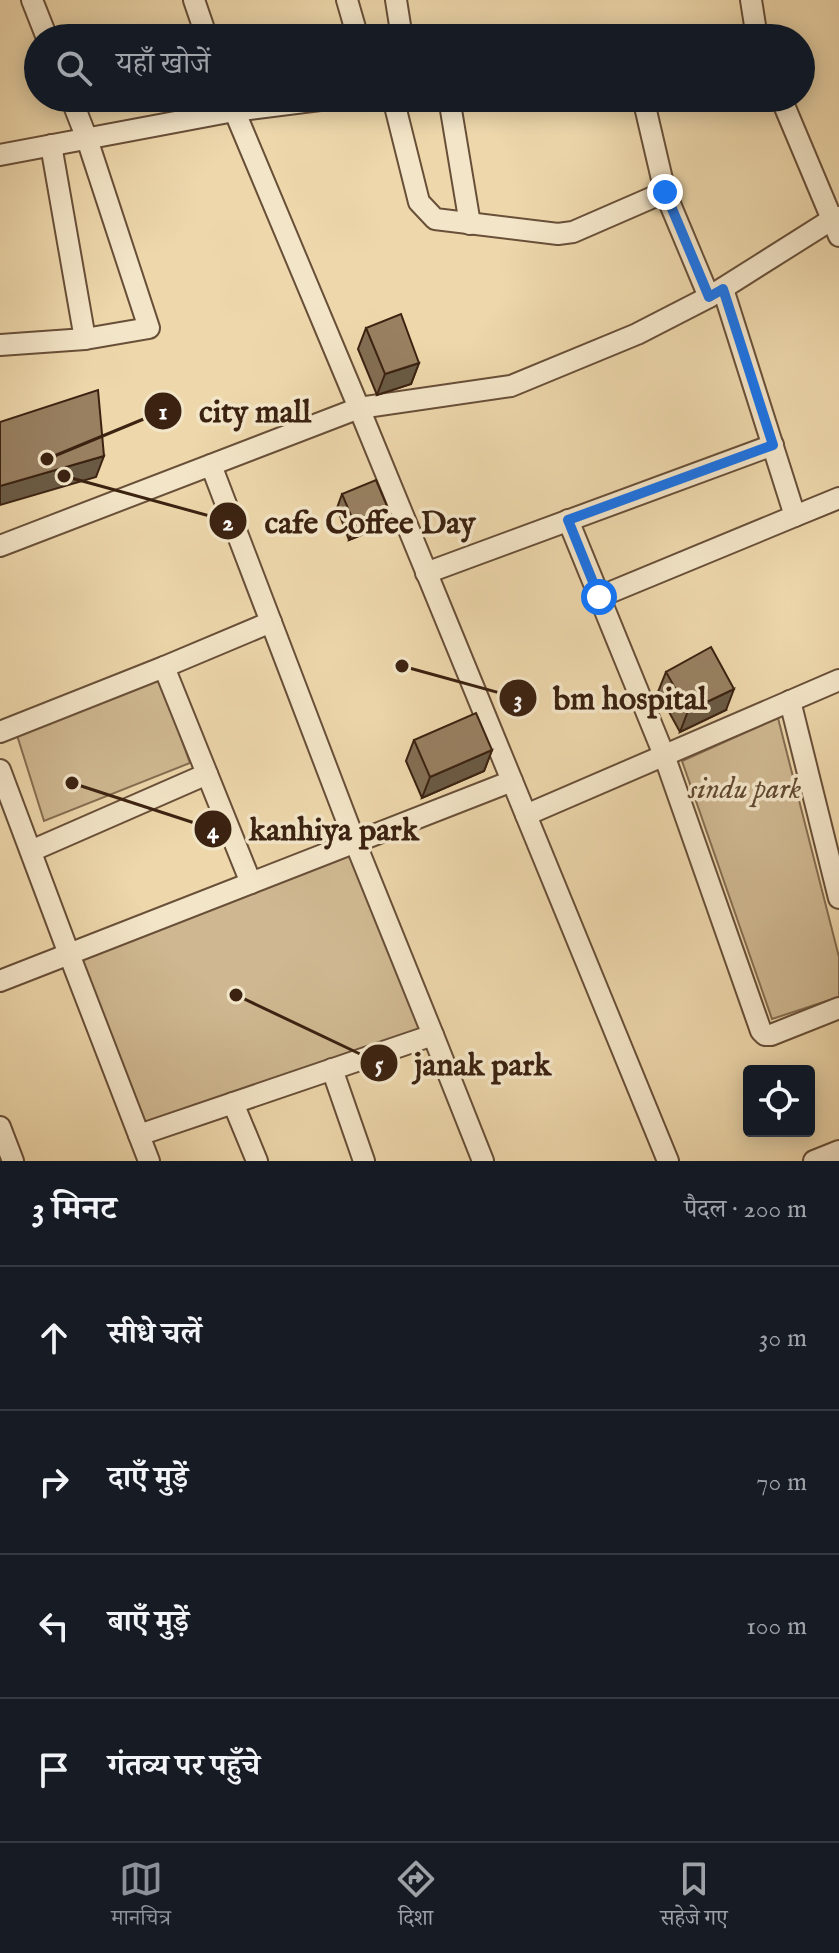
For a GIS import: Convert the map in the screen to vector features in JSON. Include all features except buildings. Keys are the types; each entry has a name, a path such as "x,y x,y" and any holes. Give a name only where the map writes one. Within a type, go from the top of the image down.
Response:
{"street":[{"path":"32,0 41,24"},
{"path":"194,0 202,24"},
{"path":"347,0 354,24"},
{"path":"396,0 400,24"},
{"path":"751,0 755,24"},
{"path":"0,345 85,339 149,328 76,112"},
{"path":"0,155 87,139 201,112"},
{"path":"234,112 668,1161"},
{"path":"396,112 419,202 435,219 558,234 573,232 665,192"},
{"path":"451,112 470,224"},
{"path":"646,112 665,192 716,293 773,445 795,516"},
{"path":"0,546 359,408 511,386 637,334 716,293 836,224 787,112"},
{"path":"51,145 85,339"},
{"path":"426,573 773,445"},
{"path":"211,465 355,842 483,1161"},
{"path":"599,597 839,498"},
{"path":"568,520 664,755 761,1031 771,1035 839,1008"},
{"path":"0,732 271,622"},
{"path":"164,667 251,883"},
{"path":"526,815 839,680"},
{"path":"790,701 839,898"},
{"path":"0,770 149,1161"},
{"path":"31,851 207,774"},
{"path":"0,981 512,781"},
{"path":"139,1135 433,1035"},
{"path":"332,1069 364,1161"},
{"path":"233,1103 257,1161"},
{"path":"0,1127 13,1161"},
{"path":"814,1161 839,1151"}],"green space":[{"path":"159,677 190,763 44,821 16,732"},
{"name":"sindu park","path":"778,718 839,957 839,997 772,1019 682,761"},
{"path":"351,854 422,1032 144,1124 82,960"}],"place":[{"name":"city mall","path":"47,459"},
{"name":"cafe Coffee Day","path":"64,476"},
{"name":"bm hospital","path":"402,666"},
{"name":"kanhiya park","path":"72,783"},
{"name":"janak park","path":"236,995"}],"route":[{"path":"599,597 568,520 773,445 723,289 709,297 665,192"}]}
